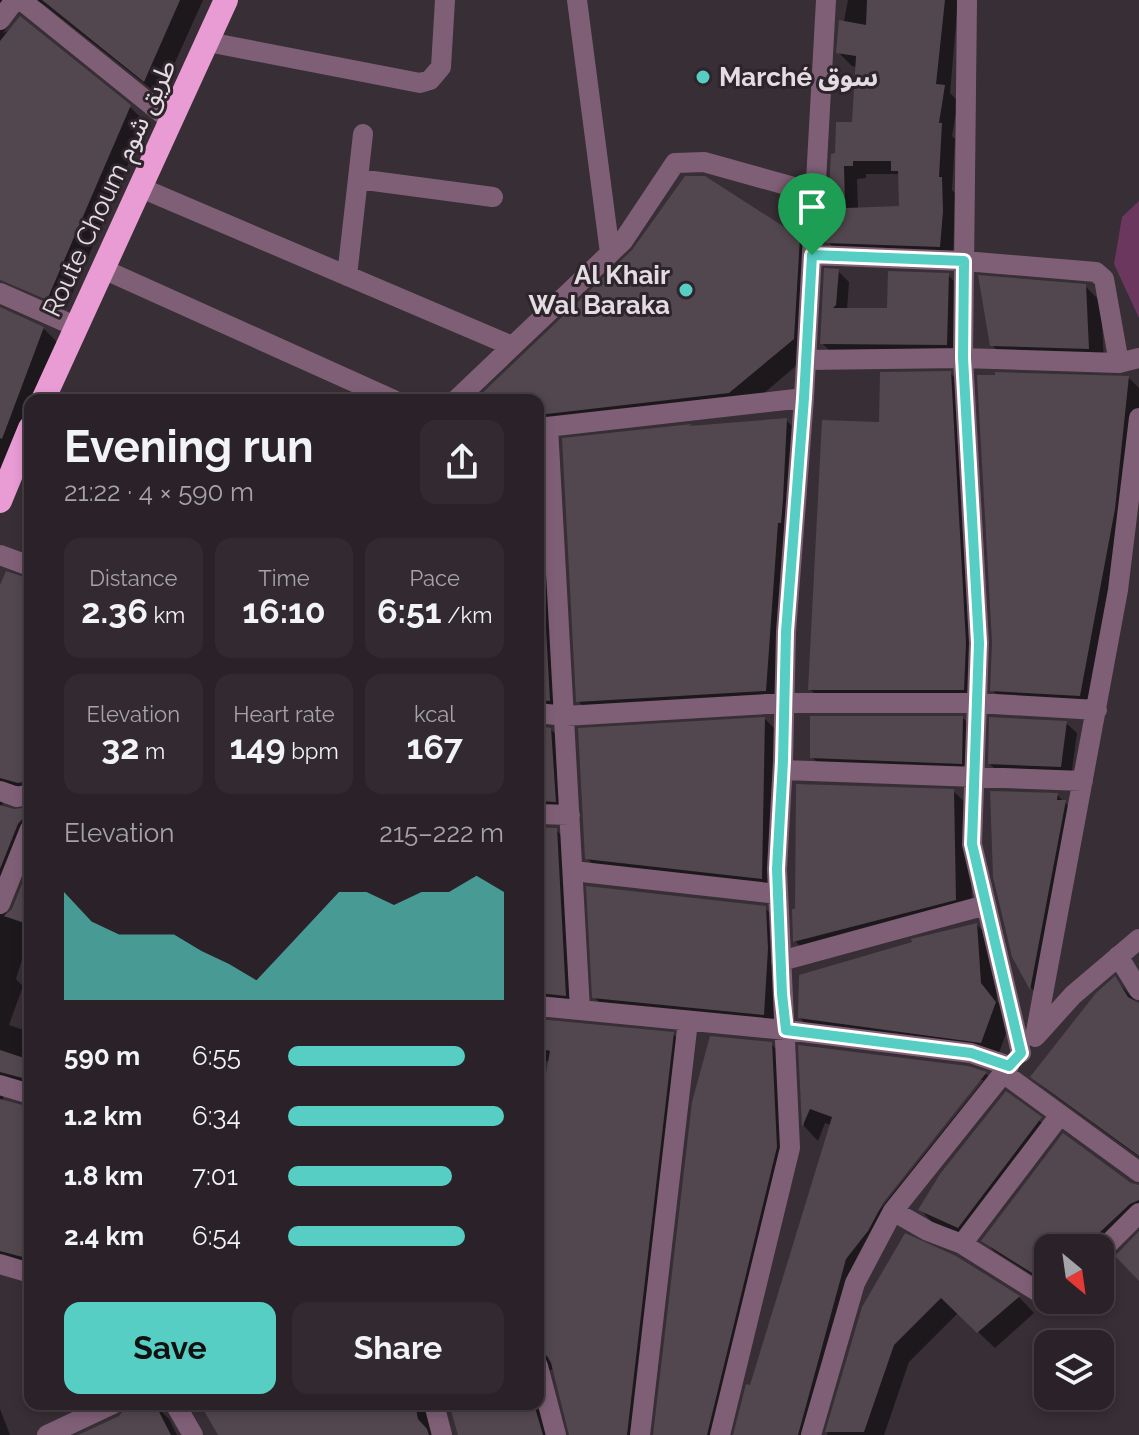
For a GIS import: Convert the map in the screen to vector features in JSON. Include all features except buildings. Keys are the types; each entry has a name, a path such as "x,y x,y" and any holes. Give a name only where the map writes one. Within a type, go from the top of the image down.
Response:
{"highway":[{"name":"Route Choum طريق شوم","path":"46,394 226,0"},
{"path":"0,501 24,444"}],"street":[{"path":"0,20 18,0 170,120"},
{"path":"208,42 420,83 430,80 441,67 445,0"},
{"path":"577,0 610,253"},
{"path":"720,1435 790,1148 778,894 788,601 804,398 826,0"},
{"path":"967,0 963,358 979,643 972,844 1017,1057 1060,1115 1139,1172"},
{"path":"347,276 363,134"},
{"path":"462,394 623,241 675,163 704,162 815,193"},
{"path":"358,179 493,197"},
{"path":"139,187 512,346"},
{"path":"806,360 1129,360 1104,279 1096,272 964,261 812,255"},
{"path":"103,269 381,394"},
{"path":"0,293 77,327"},
{"path":"544,428 804,398"},
{"path":"1017,1057 1097,710 1118,590 1139,418"},
{"path":"544,441 565,716 580,1010"},
{"path":"0,555 24,564"},
{"path":"544,714 565,716 784,703 977,703 1097,710"},
{"path":"783,770 1083,781"},
{"path":"0,791 17,797 24,795"},
{"path":"544,814 570,815"},
{"path":"0,904 24,844"},
{"path":"573,871 778,894"},
{"path":"781,961 986,905"},
{"path":"811,1435 855,1283 893,1211 1017,1057 1073,995 1139,939"},
{"path":"1118,956 1139,990"},
{"path":"544,1007 1017,1057"},
{"path":"640,1435 688,1021"},
{"path":"0,1085 24,1092"},
{"path":"962,1244 1060,1115"},
{"path":"893,1211 928,1231 962,1244 1034,1289"},
{"path":"1114,1238 1139,1213"},
{"path":"0,1264 24,1271"},
{"path":"544,1389 556,1435"},
{"path":"47,1435 100,1410"},
{"path":"178,1410 193,1435"},
{"path":"436,1410 442,1435"}],"shaded area":[{"path":"1139,201 1139,318 1114,264 1122,217"}],"place":[{"name":"Marché سوق","path":"703,77"},
{"name":"Al Khair Wal Baraka","path":"686,290"}],"route":[{"path":"812,255 964,261 963,358 979,643 972,844 1021,1053 1009,1066 971,1053 786,1030 777,869 786,632 812,255"}]}
